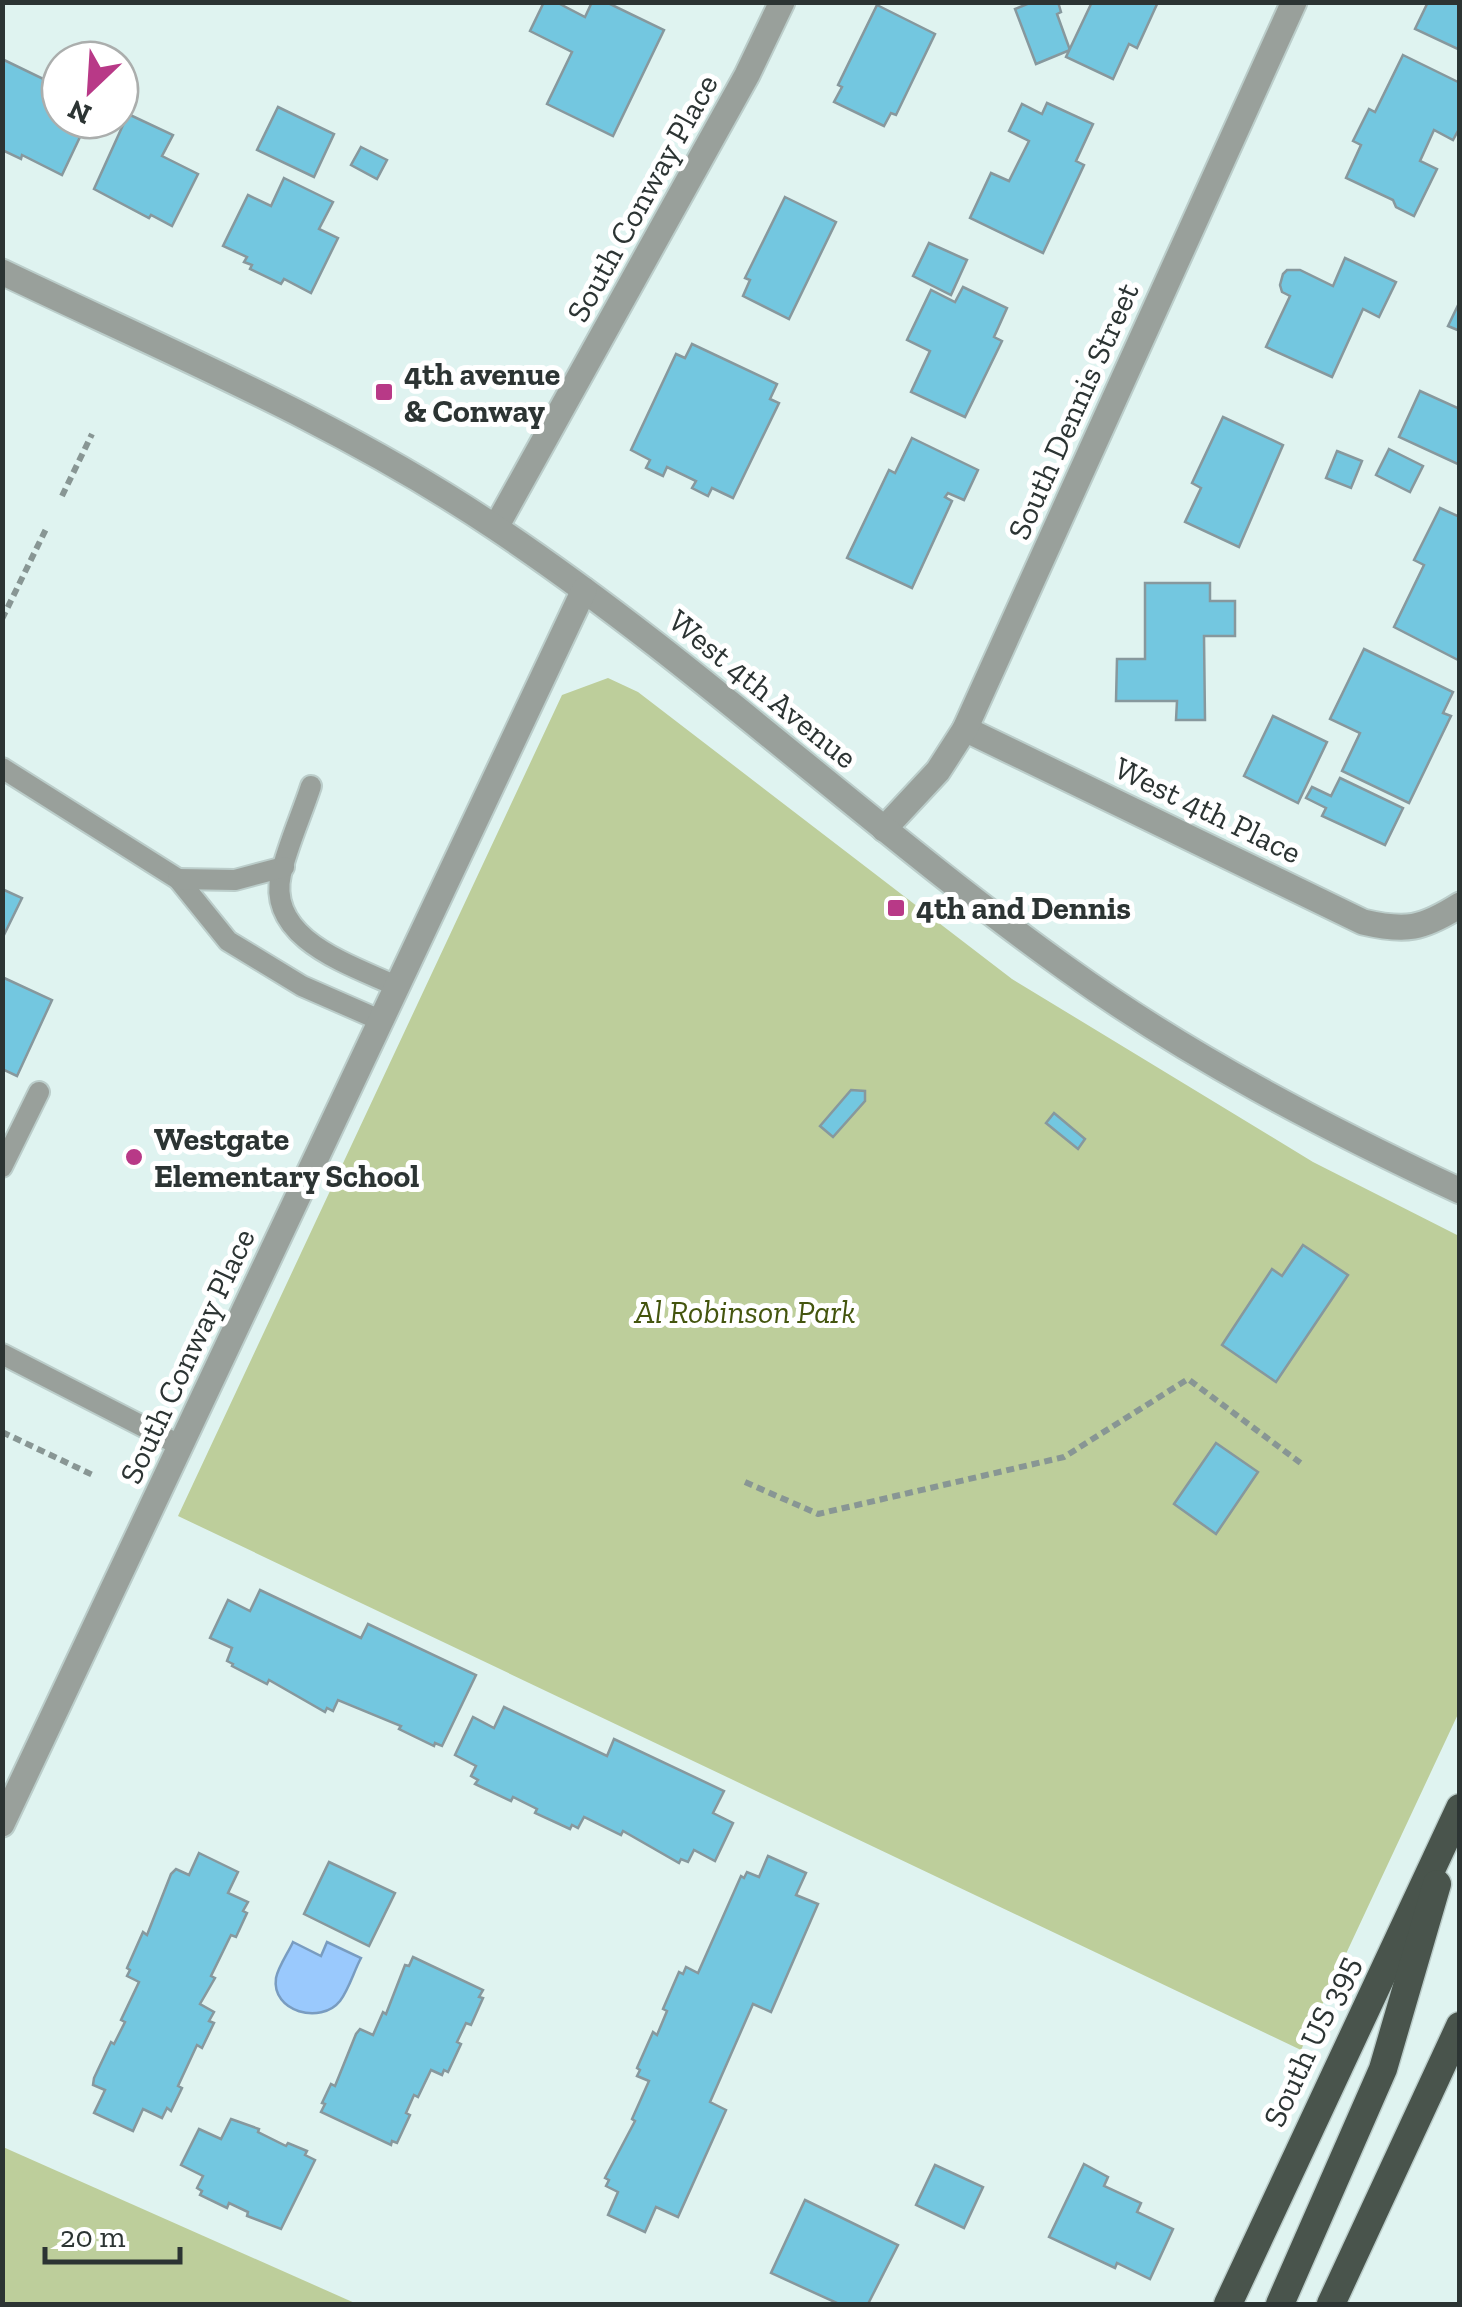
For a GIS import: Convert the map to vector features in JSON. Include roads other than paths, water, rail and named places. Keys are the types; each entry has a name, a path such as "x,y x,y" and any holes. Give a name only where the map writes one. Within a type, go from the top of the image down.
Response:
{"highway":[{"name":"South US 395","path":"1228,2304 1457,1814"},
{"path":"1280,2304 1383,2070 1457,1814"},
{"path":"1331,2304 1460,2026"}],"street":[{"name":"South Conway Place","path":"496,527 747,75 782,2"},
{"name":"South Dennis Street","path":"884,829 938,771 965,728 1294,2"},
{"name":"West 4th Avenue","path":"2,272 362,446 496,527 642,632 884,829 1070,971 1327,1128 1460,1192"},
{"name":"South Conway Place","path":"2,1824 584,590"},
{"name":"West 4th Place","path":"965,728 1362,922 1396,930 1427,922 1460,905"}],"lane":[{"path":"2,768 178,880 228,942 302,986 382,1021"},
{"path":"312,786 280,878 284,916 313,947 398,987"},
{"path":"178,880 235,880 284,868"},
{"path":"2,1167 39,1092"},
{"path":"2,1354 181,1446"}],"water":[{"path":"293,1942 321,1956 327,1942 361,1958 343,1996 332,2008 310,2013 289,2007 281,1999 276,1978"}],"place":[{"name":"4th avenue & Conway","path":"384,392"},
{"name":"4th and Dennis","path":"896,908"},
{"name":"Westgate Elementary School","path":"134,1157"}],"park label":[{"name":"Al Robinson Park","path":"745,1312"}]}
